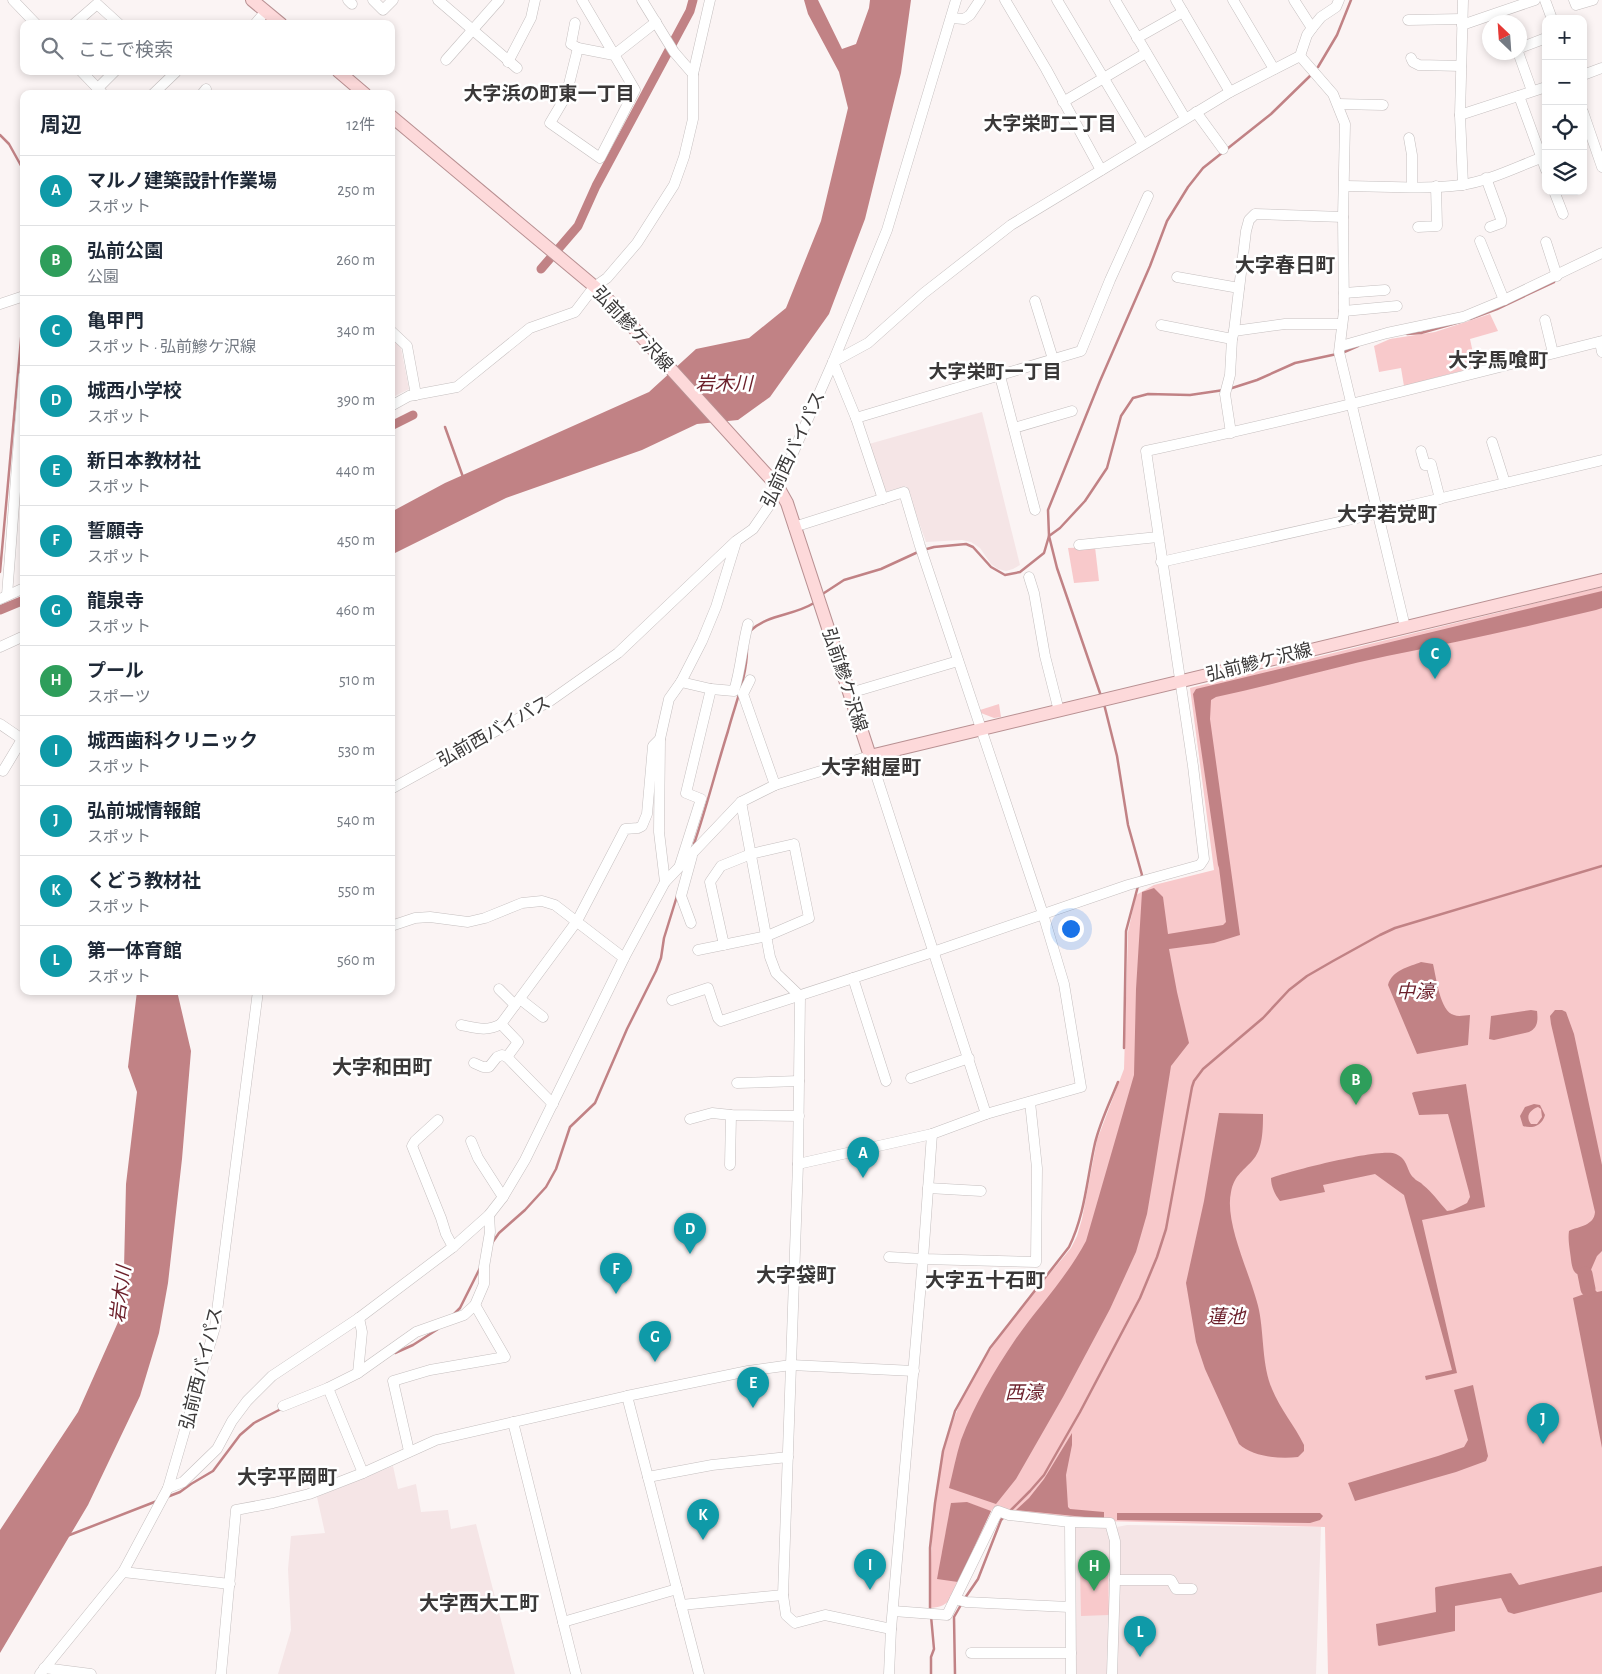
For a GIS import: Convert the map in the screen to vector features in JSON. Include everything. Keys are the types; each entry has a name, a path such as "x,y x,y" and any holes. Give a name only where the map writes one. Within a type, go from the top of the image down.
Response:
{"main road":[{"path":"252,0 276,20"},
{"path":"342,75 357,90"},
{"name":"弘前鰺ケ沢線","path":"395,119 554,251 597,290 778,487 787,503 870,756 1602,580"}],"street":[{"path":"373,0 384,10 393,0"},
{"path":"438,0 517,68"},
{"path":"446,60 499,0"},
{"path":"508,62 531,18 535,0"},
{"path":"578,48 566,96 550,123 600,158 635,90 582,0"},
{"path":"642,0 671,48 693,74"},
{"path":"395,404 409,396 458,387 530,328 575,312 597,290 637,243 674,185 684,158 693,119 693,74 710,0"},
{"name":"弘前西バイパス","path":"395,788 550,701 618,653 752,528 771,503 833,362 887,230 956,0"},
{"path":"951,18 964,19 970,15 980,0"},
{"path":"1057,0 1143,144"},
{"path":"1115,0 1185,118"},
{"path":"1233,0 1274,69"},
{"path":"1294,0 1312,28"},
{"path":"882,499 856,418 833,362 868,343 924,293 1011,225 1185,118 1230,92 1300,56 1312,28 1320,17 1336,7 1339,0"},
{"path":"1462,185 1460,115 1463,0"},
{"path":"1408,20 1462,22 1535,0"},
{"path":"1546,0 1551,15"},
{"path":"1574,0 1576,5 1594,0"},
{"path":"17,1 33,20"},
{"path":"1009,1 1101,170"},
{"path":"78,20 95,2 114,20"},
{"path":"1137,38 1180,4 1230,92"},
{"path":"258,20 266,11"},
{"path":"575,23 571,44 578,48 614,55 656,22"},
{"path":"1527,45 1542,40"},
{"path":"1063,102 1146,53"},
{"path":"1300,56 1334,94 1345,124 1343,217 1344,311 1340,352 1405,627"},
{"path":"1411,58 1413,62 1419,65 1461,66"},
{"path":"1521,60 1532,92"},
{"path":"1587,74 1602,68"},
{"path":"85,75 99,90"},
{"path":"101,90 112,75"},
{"path":"156,90 173,75"},
{"path":"1460,115 1542,88"},
{"path":"1520,96 1542,154"},
{"path":"1338,104 1384,104"},
{"path":"1196,112 1223,149"},
{"path":"1410,138 1412,187"},
{"path":"1588,142 1602,167"},
{"path":"1345,186 1412,187 1462,185 1542,157"},
{"path":"1486,178 1501,223 1490,227"},
{"path":"1418,227 1437,226 1436,186"},
{"path":"1556,195 1563,214"},
{"path":"856,418 1081,351 1110,280 1148,196"},
{"path":"1231,433 1226,391 1230,376 1233,335 1249,220 1255,214 1343,217"},
{"path":"1480,241 1504,300"},
{"path":"1546,242 1557,276"},
{"path":"1340,352 1386,333 1448,321 1504,300 1602,253"},
{"path":"1177,277 1239,288"},
{"path":"1344,293 1385,290"},
{"path":"0,304 20,297"},
{"path":"1036,300 1053,359"},
{"path":"1344,311 1397,306"},
{"path":"1545,320 1553,354"},
{"path":"1161,325 1233,335 1285,324 1342,324"},
{"path":"395,335 406,346 416,395"},
{"path":"672,1000 708,988 718,1018 721,1020 933,952 1128,884 1200,865 1204,859 1193,766 1161,562 1146,451 1231,433 1553,354 1601,345"},
{"path":"1000,376 1035,510"},
{"path":"1014,428 1072,411"},
{"path":"20,436 4,597 20,590"},
{"path":"1492,442 1504,483"},
{"path":"1421,451 1425,465 1431,464 1440,499"},
{"path":"1161,562 1602,460"},
{"path":"794,526 904,492 980,730 1043,914 1064,984 1081,1087 986,1114 932,1134 798,1164"},
{"path":"1079,545 1158,537"},
{"path":"665,882 659,832 660,739 669,699 681,682 702,641 716,607 736,541"},
{"path":"1029,576 1034,593 1045,656 1059,711"},
{"path":"681,682 711,690 734,691 740,670 742,644 748,624"},
{"path":"0,647 20,639"},
{"path":"850,694 958,661"},
{"path":"750,680 742,694 775,785"},
{"path":"679,868 702,799 686,793 711,690"},
{"path":"0,724 20,736"},
{"path":"461,1025 482,1030 492,1029 501,1024 577,921 624,829 638,828 645,821 654,746 660,739"},
{"path":"3,771 20,743"},
{"path":"168,1488 183,1482 217,1449 232,1421 247,1400 272,1376 359,1318 453,1247 489,1215 503,1197 525,1160 624,958 665,882 742,802 775,785 870,756 986,1114"},
{"path":"742,802 767,936 776,973 800,996 798,1164 783,1595 786,1615 795,1623 825,1615 891,1629"},
{"path":"698,950 724,945 767,936 809,918 794,844 751,854 721,866 710,882 724,945"},
{"path":"691,923 681,896 692,855"},
{"path":"395,925 415,918 430,917 468,922 486,918 522,903 542,901 555,905 624,958"},
{"path":"853,978 886,1081"},
{"path":"499,989 543,1017"},
{"name":"弘前西バイパス","path":"42,1671 123,1572 168,1488 215,1327 257,995"},
{"path":"501,1024 518,1042 507,1057"},
{"path":"474,1064 488,1067 497,1057 502,1055 507,1057 553,1104"},
{"path":"911,1078 969,1058"},
{"path":"737,1082 799,1081"},
{"path":"889,1257 1036,1262 1037,1168 1030,1102"},
{"path":"690,1119 712,1113 799,1116"},
{"path":"730,1115 730,1165"},
{"path":"438,1120 412,1146 446,1234 453,1247"},
{"path":"889,1674 891,1629 914,1371 932,1134"},
{"path":"471,1141 478,1158 503,1197"},
{"path":"928,1188 981,1191"},
{"path":"283,1406 328,1388 358,1373 416,1332 464,1315 475,1305 484,1284 484,1267 490,1232 489,1215"},
{"path":"409,1452 393,1381 430,1370 505,1357 475,1305"},
{"path":"358,1373 362,1332 359,1318"},
{"path":"221,1674 236,1510 273,1504 308,1494 436,1440 627,1396 748,1371 791,1365 914,1371"},
{"path":"328,1388 363,1472"},
{"path":"627,1396 699,1674"},
{"path":"513,1422 576,1674"},
{"path":"648,1477 712,1464 788,1457"},
{"path":"893,1611 947,1615 998,1511 1009,1516 1070,1522 1110,1523 1115,1540 1112,1674"},
{"path":"1070,1522 1071,1674"},
{"path":"123,1572 230,1584"},
{"path":"1115,1580 1171,1580 1176,1589 1192,1589"},
{"path":"563,1622 677,1589"},
{"path":"681,1605 783,1595"},
{"path":"956,1599 966,1602 1070,1607"},
{"path":"972,1653 1071,1653"},
{"path":"42,1671 91,1674"}],"shaded area":[{"path":"1490,314 1498,331 1470,339 1476,367 1404,386 1401,368 1379,372 1374,346 1390,339 1435,332"},
{"path":"395,341 401,348 409,389 395,396"},
{"path":"982,412 1020,565 1006,571 998,569 991,564 980,548 971,542 962,540 926,542 906,486 886,492 869,444"},
{"path":"1095,547 1099,581 1074,583 1068,548"},
{"path":"1602,587 1602,1674 1328,1674 1325,1527 1102,1521 1004,1510 996,1506 991,1511 952,1597 943,1605 931,1608 934,1505 943,1455 959,1406 995,1343 1024,1304 1071,1248 1082,1219 1097,1140 1124,1069 1128,932 1136,895 1154,885 1214,870 1190,688"},
{"path":"999,704 1001,717 994,718 981,713 980,710"},
{"path":"393,1466 398,1489 416,1484 421,1512 448,1510 451,1529 476,1524 515,1674 278,1674 291,1630 288,1569 291,1536 325,1533 317,1497"},
{"path":"1075,1523 1117,1527 1127,1525 1321,1527 1316,1674 1074,1674"},
{"path":"1108,1567 1109,1615 1081,1616 1080,1568"}],"water":[{"name":"岩木川","path":"804,0 818,0 842,49 856,44 870,0 911,0 901,73 865,219 829,314 770,397 738,420 697,424 642,450 506,498 395,553 395,510 445,483 649,392 696,349 749,338 786,308 821,221 848,108 839,72 808,14"},
{"name":"西濠","path":"1602,591 1602,608 1596,610 1366,661 1216,697 1211,700 1210,719 1240,935 1214,943 1169,949 1189,1043 1171,1066 1147,1214 1136,1252 1110,1309 1016,1479 996,1504 949,1488 961,1440 985,1388 1015,1340 1061,1279 1086,1241 1134,1075 1136,989 1142,892 1154,888 1163,897 1168,934 1223,925 1226,922 1193,694 1196,689"},
{"name":"中濠","path":"1421,962 1433,964 1442,1001 1449,1012 1458,1016 1470,1015 1468,1045 1417,1054 1388,985 1397,972"},
{"name":"岩木川","path":"137,995 178,995 191,1051 182,1159 168,1283 159,1333 140,1396 88,1505 0,1653 0,1530 78,1412 123,1311 126,1184 137,1092 128,1067"},
{"path":"1531,1010 1537,1011 1537,1023 1532,1030 1494,1040 1489,1039 1491,1016"},
{"path":"1555,1010 1566,1012 1574,1034 1602,1165 1602,1251 1597,1256 1590,1272 1584,1275 1576,1273 1572,1266 1569,1231 1589,1223 1594,1217 1595,1212 1551,1024 1550,1016"},
{"path":"1466,1084 1485,1207 1422,1220 1457,1373 1426,1380 1425,1376 1452,1370 1404,1195 1375,1174 1323,1185 1325,1192 1280,1201 1276,1196 1271,1178 1315,1165 1355,1157 1374,1154 1396,1154 1403,1159 1411,1175 1447,1211 1453,1210 1467,1203 1470,1197 1448,1114 1419,1115 1412,1093"},
{"path":"1534,1104 1540,1105 1545,1115 1542,1122 1533,1127 1523,1126 1520,1116 1525,1107","holes":["1538,1107 1541,1109 1542,1117 1537,1124 1531,1124 1528,1118 1529,1114"]},
{"name":"蓮池","path":"1219,1113 1263,1114 1262,1139 1256,1156 1234,1182 1231,1192 1231,1219 1256,1297 1269,1380 1279,1404 1304,1445 1304,1451 1298,1457 1267,1456 1251,1452 1239,1444 1205,1369 1196,1342 1186,1283 1204,1201"},
{"path":"1593,1288 1597,1292 1602,1291 1602,1448 1573,1298 1587,1293 1586,1289"},
{"path":"1473,1385 1488,1456 1486,1461 1456,1472 1355,1501 1348,1483 1464,1447 1468,1440 1454,1390"},
{"path":"1072,1433 1072,1445 1066,1475 1068,1507 1070,1509 1104,1512 1104,1519 1016,1510 1029,1498 1044,1479"},
{"path":"967,1502 991,1511 958,1582 937,1579 951,1503"},
{"path":"1117,1513 1320,1513 1323,1516 1320,1520 1310,1523 1117,1520"},
{"path":"1602,1566 1602,1592 1514,1614 1508,1612 1501,1598 1455,1606 1455,1631 1378,1645 1376,1624 1436,1612 1436,1587 1511,1573 1519,1585"}],"waterway":[{"path":"541,269 578,226 596,186 690,11 693,0"},
{"path":"1318,67 1337,35 1351,0"},
{"path":"1101,696 1057,568 1049,536 1048,510 1167,221 1188,187 1203,168 1271,114 1311,75"},
{"path":"0,135 9,144 20,164"},
{"path":"1470,319 1497,309 1554,282"},
{"path":"1407,334 1421,333 1460,322"},
{"path":"1342,353 1358,346"},
{"path":"0,572 20,350"},
{"path":"1229,389 1257,380 1295,363 1337,354"},
{"path":"923,550 966,544 973,547 991,567 1005,575 1020,572 1044,553 1049,536 1060,528 1085,501 1107,468 1121,416 1133,398 1148,394 1190,395 1224,390"},
{"path":"395,424 413,415"},
{"path":"445,427 463,477"},
{"path":"821,595 844,580 881,569 918,552"},
{"path":"0,610 20,602"},
{"path":"750,631 765,621 814,603"},
{"path":"694,844 740,690 745,670 747,649"},
{"path":"1104,704 1117,756 1128,825 1142,875 1140,879"},
{"path":"1009,1512 1044,1475 1080,1412 1140,1298 1166,1229 1192,1087 1203,1069 1263,1018 1289,990 1307,976 1380,935 1395,928 1602,866"},
{"path":"1124,1048 1126,931 1138,886"},
{"path":"492,1243 499,1233 525,1210 546,1187 556,1169 570,1127 595,1103 627,1029 656,971 677,896"},
{"path":"930,1611 930,1548 935,1503 943,1451 955,1411 990,1348 1069,1247 1079,1222 1097,1135 1118,1082"},
{"path":"453,1315 460,1308 480,1268"},
{"path":"1585,1274 1588,1289"},
{"path":"395,1353 413,1345 438,1329"},
{"path":"167,1497 180,1492 213,1471 240,1435 254,1423 281,1409"},
{"path":"67,1536 157,1501"},
{"path":"965,1598 978,1579 1001,1520 1005,1516"},
{"path":"955,1674 954,1617 962,1603"},
{"path":"931,1616 934,1649 931,1657 931,1674"}],"place":[{"name":"亀甲門","path":"1435,679"},
{"name":"弘前公園","path":"1356,1105"},
{"name":"マルノ建築設計作業場","path":"863,1178"},
{"name":"城西小学校","path":"690,1254"},
{"name":"誓願寺","path":"616,1294"},
{"name":"龍泉寺","path":"655,1362"},
{"name":"新日本教材社","path":"753,1408"},
{"name":"弘前城情報館","path":"1543,1444"},
{"name":"くどう教材社","path":"703,1540"},
{"name":"城西歯科クリニック","path":"870,1590"},
{"name":"プール","path":"1094,1591"},
{"name":"第一体育館","path":"1140,1657"}],"district":[{"name":"大字浜の町東一丁目","path":"549,93"},
{"name":"大字栄町二丁目","path":"1050,123"},
{"name":"大字春日町","path":"1285,265"},
{"name":"大字馬喰町","path":"1498,360"},
{"name":"大字栄町一丁目","path":"995,371"},
{"name":"大字若党町","path":"1387,514"},
{"name":"大字紺屋町","path":"871,767"},
{"name":"大字和田町","path":"382,1067"},
{"name":"大字袋町","path":"796,1275"},
{"name":"大字五十石町","path":"985,1280"},
{"name":"大字平岡町","path":"287,1477"},
{"name":"大字西大工町","path":"479,1603"}]}
